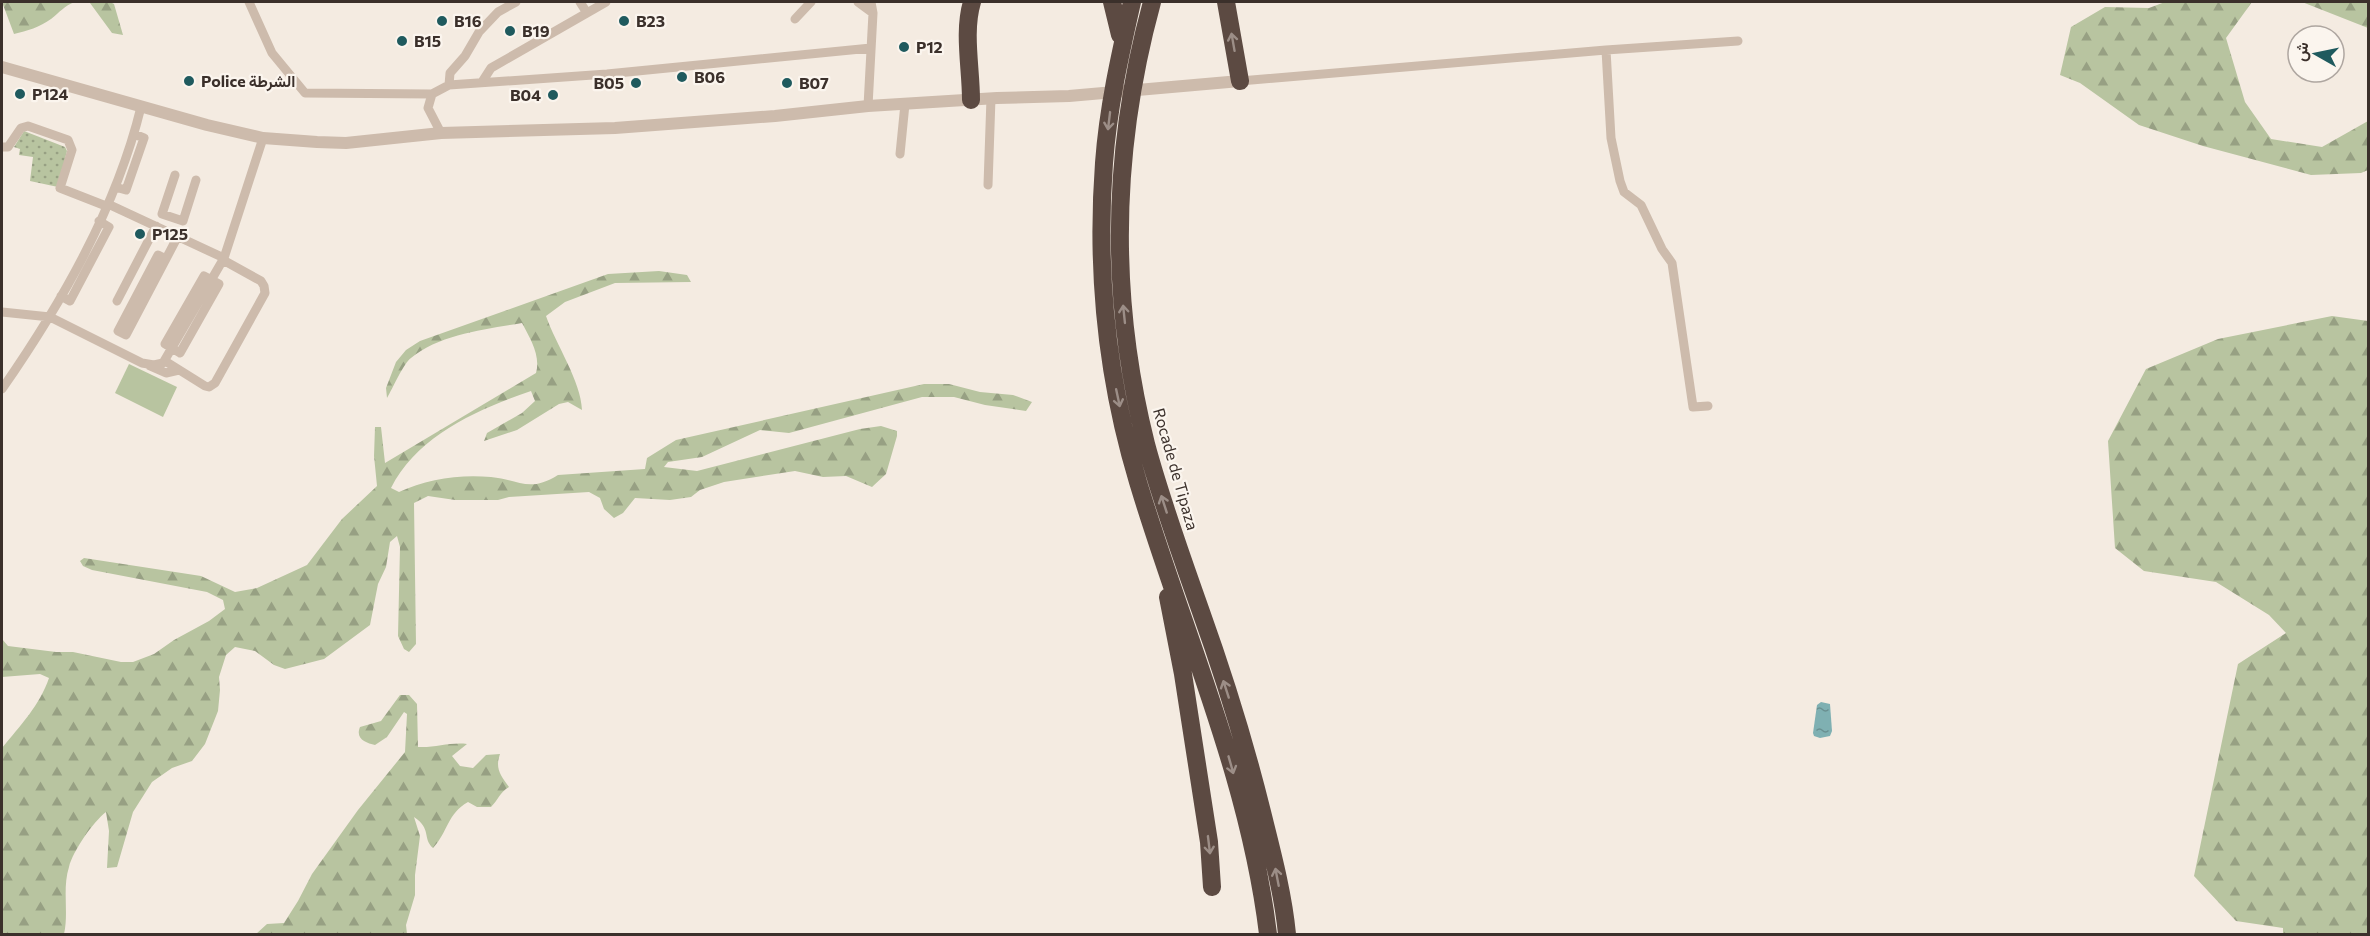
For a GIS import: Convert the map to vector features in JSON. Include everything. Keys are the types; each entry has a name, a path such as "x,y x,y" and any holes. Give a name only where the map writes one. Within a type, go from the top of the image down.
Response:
{"highway":[{"path":"972,2 969,11 968,37 982,99"},
{"path":"982,99 980,30 985,2"},
{"path":"1112,2 1120,26 1121,46 1114,79 1104,161 1102,290 1111,364 1138,481 1234,773 1254,854 1268,934"},
{"path":"1114,79 1132,2"},
{"name":"Rocade de Tipaza","path":"1152,2 1135,73 1122,159 1120,245 1125,329 1146,444 1252,769 1271,847 1287,934"},
{"path":"1226,2 1240,81"},
{"path":"1164,559 1169,604 1183,674 1209,842 1212,887"}],"street":[{"path":"249,2 272,53 305,93 432,94 449,85 608,74 871,48"},
{"path":"449,85 450,73 465,56 479,32 498,12 516,2"},
{"path":"580,2 587,13"},
{"path":"482,82 491,68 606,2"},
{"path":"795,19 812,2"},
{"path":"858,2 873,14"},
{"path":"868,106 873,14 871,2"},
{"path":"2,67 141,107 263,138 346,142 441,134 615,128 775,116 868,106 1069,96 1606,50 1738,41"},
{"path":"1606,50 1611,138 1620,181 1624,192 1641,205 1662,249 1672,263 1693,407 1708,406"},
{"path":"432,94 428,108 441,134"},
{"path":"982,99 988,185"},
{"path":"900,154 905,104"},
{"path":"2,389 50,317 107,205 134,134 141,107"},
{"path":"2,147 8,147 21,128 25,126 68,140 72,150 60,188 107,205 178,236 261,281 265,295 213,385 205,386 165,361"},
{"path":"148,365 159,365 165,361 224,259 263,138"},
{"path":"175,175 162,214 183,220 195,180"},
{"path":"167,231 173,217"},
{"path":"117,301 156,226"},
{"path":"166,259 158,255 118,331 126,335 166,259 178,236"},
{"path":"2,312 50,317 166,373 178,370"},
{"path":"2,373 12,374"}],"green space":[{"path":"2,2 75,2 42,24 14,34"},
{"path":"83,2 114,4 123,35 112,33 90,3"},
{"path":"2165,2 2252,2 2226,38 2245,102 2271,139 2322,147 2368,121 2368,170 2361,173 2311,175 2203,146 2139,125 2080,83 2060,75 2071,27 2105,7 2149,8"},
{"path":"2302,2 2368,2 2368,28"},
{"path":"24,131 65,147 67,151 58,187 30,181 33,157 19,155 20,149 14,147"},
{"path":"659,271 687,275 691,282 615,283 565,302 546,316 573,375 582,410 568,402 559,404 517,430 484,441 487,433 522,413 535,401 531,391 490,406 451,427 416,453 391,488 399,492 444,478 467,476 491,477 532,484 558,475 645,469 647,458 676,440 924,384 949,384 980,392 1013,395 1032,402 1026,411 985,405 954,397 922,397 789,433 760,430 702,457 668,462 664,467 697,471 860,429 881,426 897,431 897,436 886,474 872,487 846,476 823,477 795,471 724,482 700,490 691,497 670,500 635,498 623,513 614,518 604,509 600,498 589,492 509,497 498,500 455,500 428,496 414,503 416,644 409,652 404,649 398,636 400,547 397,536 390,542 386,567 378,584 370,625 324,659 285,669 274,665 255,651 235,647 226,655 219,677 218,711 205,744 192,761 172,768 152,782 133,812 117,867 107,868 109,831 106,812 79,845 71,860 67,875 64,934 2,934 2,748 35,706 49,678 40,674 2,677 2,639 8,646 73,652 121,662 133,662 154,654 225,609 223,600 207,592 92,570 83,566 80,561 84,558 201,576 235,592 257,588 307,565 342,519 377,486 374,456 375,427 381,427 385,463 536,373 537,367 534,347 522,323 479,330 436,343 411,358 401,371 387,398 386,388 396,362 406,350 420,341 608,274"},
{"path":"2332,316 2368,321 2368,934 2283,934 2283,928 2236,921 2194,876 2238,664 2286,633 2269,615 2216,582 2144,571 2115,548 2108,441 2146,369 2218,339"},
{"path":"129,364 177,387 163,417 115,393"},
{"path":"400,695 409,695 417,704 418,747 467,744 452,756 460,766 473,768 486,755 500,754 499,771 509,787 491,807 477,807 468,802 461,807 433,848 423,825 414,817 420,836 415,895 406,925 407,934 256,934 267,924 284,923 312,874 358,810 405,752 407,714 404,712 387,737 375,745 365,742 359,735 360,727 381,721"}],"water":[{"path":"1821,702 1830,704 1832,731 1830,736 1820,738 1814,736 1813,733 1817,705"}],"place":[{"name":"B16","path":"442,21"},
{"name":"B23","path":"624,21"},
{"name":"B19","path":"510,31"},
{"name":"B15","path":"402,41"},
{"name":"P12","path":"904,47"},
{"name":"B06","path":"682,77"},
{"name":"Police الشرطة","path":"189,81"},
{"name":"B05","path":"636,83"},
{"name":"B07","path":"787,83"},
{"name":"P124","path":"20,94"},
{"name":"B04","path":"553,95"},
{"name":"P125","path":"140,234"}]}
